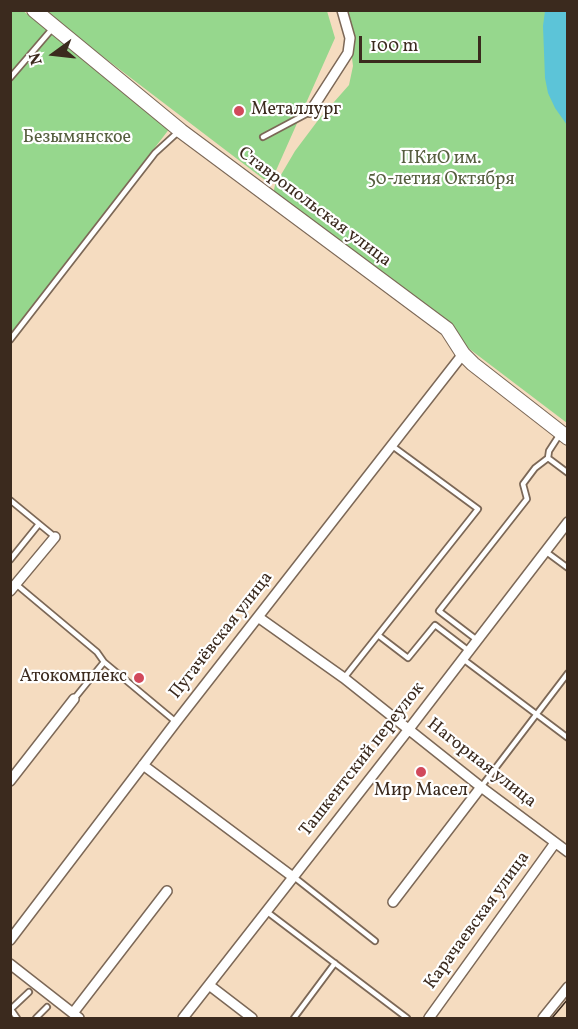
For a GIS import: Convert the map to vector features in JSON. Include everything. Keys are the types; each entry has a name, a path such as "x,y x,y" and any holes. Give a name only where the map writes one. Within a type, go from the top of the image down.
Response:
{"street":[{"name":"Ставропольская улица","path":"34,10 181,130 447,329 463,354 473,364 564,436"},
{"path":"309,112 348,53 350,38 342,10"},
{"name":"Пугачёвская улица","path":"10,940 176,722 463,354"},
{"name":"Ташкентский переулок","path":"183,1018 567,522"},
{"path":"13,587 55,537"},
{"name":"Нагорная улица","path":"258,617 344,678 481,787 563,846"},
{"path":"10,782 74,699"},
{"path":"143,765 293,877"},
{"path":"393,902 481,787"},
{"name":"Карачаевская улица","path":"429,1018 563,846"},
{"path":"10,964 76,1016 167,891"},
{"path":"208,985 252,1018"},
{"path":"543,1018 567,987"}],"lane":[{"path":"10,78 54,27"},
{"path":"263,137 309,112"},
{"path":"10,340 155,153 181,130"},
{"path":"477,639 439,610 527,499 522,484 535,468 548,458 549,452 564,436"},
{"path":"344,678 478,508 391,446"},
{"path":"548,458 567,473"},
{"path":"10,500 55,537"},
{"path":"10,512 16,505"},
{"path":"10,560 39,524"},
{"path":"545,552 567,568"},
{"path":"13,587 97,652 104,662 176,722"},
{"path":"378,635 408,658 435,625 466,655 567,738"},
{"path":"74,699 104,662"},
{"path":"481,787 567,673"},
{"path":"293,877 375,940"},
{"path":"266,911 407,1018"},
{"path":"294,1018 335,963"},
{"path":"17,1018 11,1008 29,992"},
{"path":"36,1018 47,1007"}],"green space":[{"name":"Безымянское","path":"22,10 170,128 11,334 10,11"},
{"name":"Металлург","path":"43,11 327,11 335,38 270,184"},
{"name":"ПКиО им. 50-летия Октября","path":"337,11 567,11 567,423 372,275 271,204 275,185 295,151 349,85 353,66 351,50"}],"water":[{"path":"545,11 567,11 567,125 555,108 548,93 545,78 543,26"}],"tram line":[{"path":"552,1018 568,999"}],"place":[{"name":"Металлург","path":"239,111"},
{"name":"Атокомплекс","path":"139,678"},
{"name":"Мир Масел","path":"421,772"}]}
